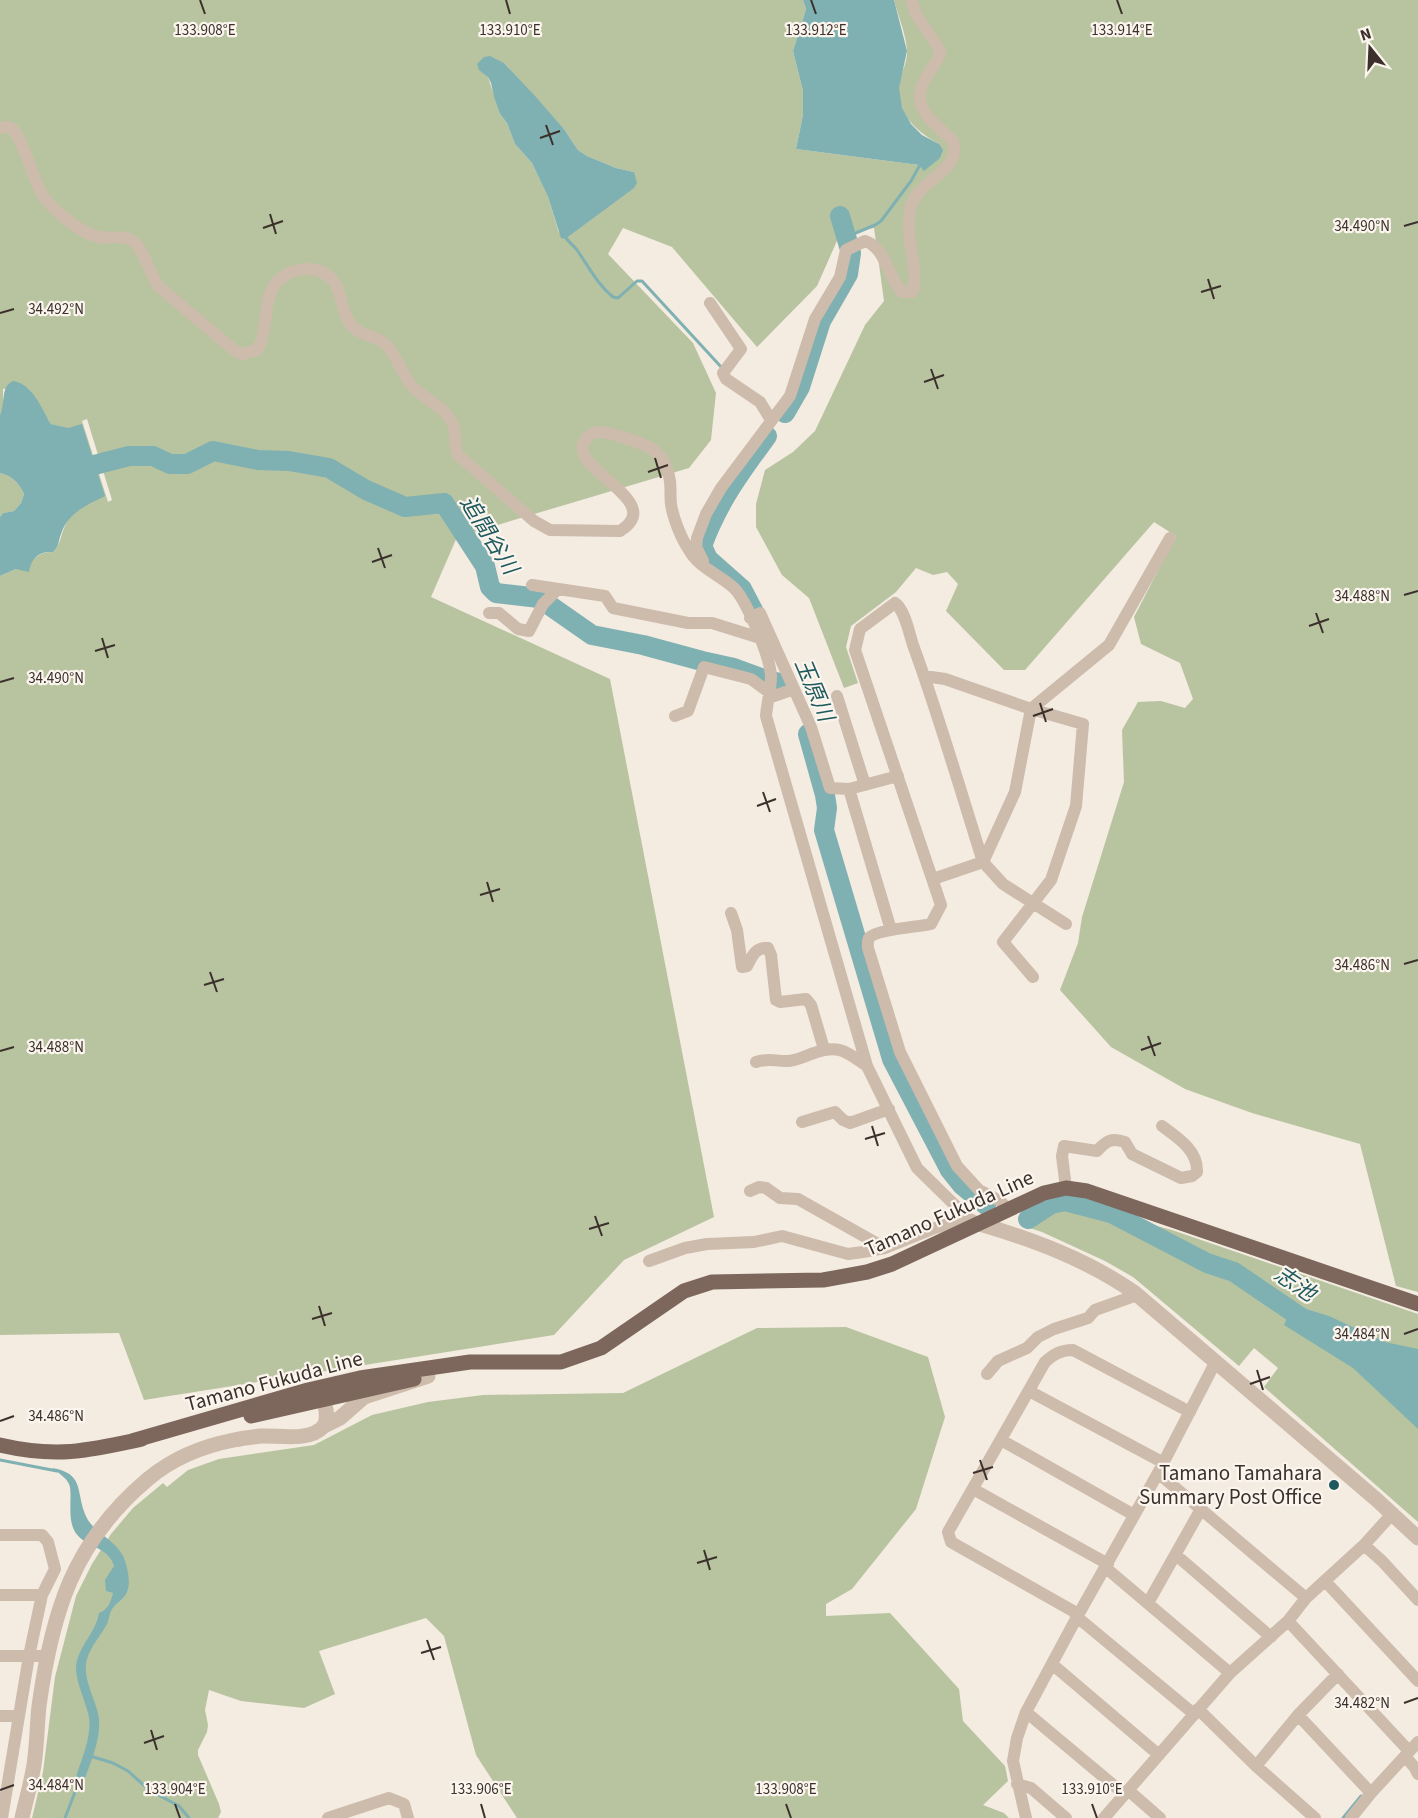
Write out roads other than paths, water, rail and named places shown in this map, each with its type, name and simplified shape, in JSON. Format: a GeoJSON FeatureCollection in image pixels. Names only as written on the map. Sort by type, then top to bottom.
{"type":"FeatureCollection","features":[{"type":"Feature","properties":{"kind":"main road","name":"Tamano Fukuda Line"},"geometry":{"type":"LineString","coordinates":[[322,1393],[360,1378],[471,1362],[561,1362],[591,1352],[622,1335],[684,1291],[696,1286],[712,1282],[823,1280],[857,1274],[892,1264],[944,1239],[974,1221],[1008,1209],[1044,1192],[1066,1188],[1087,1191],[1418,1304]]}},
{"type":"Feature","properties":{"kind":"main road","name":"Tamano Fukuda Line"},"geometry":{"type":"LineString","coordinates":[[0,1445],[36,1453],[85,1451],[322,1393],[499,1362]]}},
{"type":"Feature","properties":{"kind":"street"},"geometry":{"type":"LineString","coordinates":[[707,567],[696,547],[706,514],[721,488],[790,396],[815,319],[840,277],[850,248],[865,241],[877,248],[897,286],[902,291],[912,292],[915,280],[909,214],[913,202],[925,185],[950,165],[954,153],[953,141],[923,108],[921,90],[940,55],[940,50],[920,20],[911,0]]}},
{"type":"Feature","properties":{"kind":"street"},"geometry":{"type":"LineString","coordinates":[[0,128],[12,129],[37,186],[52,207],[82,230],[96,236],[124,237],[132,240],[139,246],[150,274],[158,286],[234,351],[242,354],[257,350],[265,335],[268,296],[281,277],[306,269],[318,270],[328,276],[336,284],[346,316],[352,326],[359,332],[380,340],[388,346],[413,387],[435,403],[451,420],[454,427],[456,454],[534,520],[550,530],[620,531],[632,518],[632,505],[626,496],[588,461],[583,453],[582,447],[590,434],[609,432],[651,447],[660,454],[666,464],[672,508],[688,550],[694,558],[739,593],[755,615],[790,691],[811,727],[830,788],[849,789],[898,776]]}},
{"type":"Feature","properties":{"kind":"street"},"geometry":{"type":"LineString","coordinates":[[710,303],[741,349],[724,371],[726,379],[760,402],[771,420]]}},
{"type":"Feature","properties":{"kind":"street"},"geometry":{"type":"LineString","coordinates":[[933,879],[983,862],[1015,792],[1031,709],[1109,645],[1170,538]]}},
{"type":"Feature","properties":{"kind":"street"},"geometry":{"type":"LineString","coordinates":[[532,585],[605,596],[613,608],[688,623],[712,623],[766,641]]}},
{"type":"Feature","properties":{"kind":"street"},"geometry":{"type":"LineString","coordinates":[[489,613],[499,613],[518,629],[529,631],[545,602],[558,589]]}},
{"type":"Feature","properties":{"kind":"street"},"geometry":{"type":"LineString","coordinates":[[1008,1209],[1000,1201],[979,1190],[957,1166],[900,1052],[868,948],[868,940],[872,936],[891,930],[931,924],[941,905],[855,650],[860,629],[889,605],[895,603],[899,605],[983,862],[1003,884],[1066,924]]}},
{"type":"Feature","properties":{"kind":"street"},"geometry":{"type":"LineString","coordinates":[[766,641],[770,685],[766,716],[867,1066],[917,1167],[974,1221],[1027,1238],[1090,1266],[1114,1278],[1137,1295],[1418,1538]]}},
{"type":"Feature","properties":{"kind":"street"},"geometry":{"type":"LineString","coordinates":[[675,716],[688,711],[704,667],[770,685]]}},
{"type":"Feature","properties":{"kind":"street"},"geometry":{"type":"LineString","coordinates":[[924,676],[945,679],[1031,709],[1083,724],[1076,806],[1052,880],[1003,942],[1033,977]]}},
{"type":"Feature","properties":{"kind":"street"},"geometry":{"type":"LineString","coordinates":[[770,685],[774,696],[790,691]]}},
{"type":"Feature","properties":{"kind":"street"},"geometry":{"type":"LineString","coordinates":[[837,696],[865,785]]}},
{"type":"Feature","properties":{"kind":"street"},"geometry":{"type":"LineString","coordinates":[[849,789],[891,930]]}},
{"type":"Feature","properties":{"kind":"street"},"geometry":{"type":"LineString","coordinates":[[731,913],[742,967],[747,966],[755,952],[761,948],[768,948],[771,955],[776,1000],[780,1002],[806,999],[811,1005],[824,1049]]}},
{"type":"Feature","properties":{"kind":"street"},"geometry":{"type":"LineString","coordinates":[[756,1062],[775,1058],[787,1061],[824,1049],[838,1049],[867,1066]]}},
{"type":"Feature","properties":{"kind":"street"},"geometry":{"type":"LineString","coordinates":[[802,1122],[835,1112],[850,1123],[889,1109]]}},
{"type":"Feature","properties":{"kind":"street"},"geometry":{"type":"LineString","coordinates":[[1066,1188],[1062,1156],[1064,1146],[1097,1151],[1107,1140],[1117,1139],[1125,1142],[1132,1154],[1181,1178],[1197,1172],[1195,1157],[1189,1147],[1162,1126]]}},
{"type":"Feature","properties":{"kind":"street"},"geometry":{"type":"LineString","coordinates":[[750,1191],[759,1187],[766,1188],[780,1198],[798,1199],[885,1248]]}},
{"type":"Feature","properties":{"kind":"street"},"geometry":{"type":"LineString","coordinates":[[649,1261],[685,1248],[707,1244],[754,1242],[782,1236],[848,1254],[885,1248],[934,1228],[974,1221]]}},
{"type":"Feature","properties":{"kind":"street"},"geometry":{"type":"LineString","coordinates":[[987,1374],[998,1361],[1027,1348],[1038,1337],[1088,1318],[1095,1310],[1137,1295]]}},
{"type":"Feature","properties":{"kind":"street"},"geometry":{"type":"LineString","coordinates":[[1190,1412],[1074,1350],[1063,1350],[1054,1354],[1045,1362],[948,1532],[951,1542],[1073,1611],[1077,1617],[1196,1712],[1315,1818]]}},
{"type":"Feature","properties":{"kind":"street"},"geometry":{"type":"LineString","coordinates":[[1026,1818],[1017,1784],[1014,1761],[1017,1738],[1026,1712],[1215,1363]]}},
{"type":"Feature","properties":{"kind":"street"},"geometry":{"type":"LineString","coordinates":[[22,1818],[34,1764],[39,1708],[47,1656],[57,1613],[70,1579],[95,1537],[132,1493],[162,1469],[188,1453],[234,1440],[261,1436],[303,1436],[315,1433],[340,1419],[364,1397],[428,1376]]}},
{"type":"Feature","properties":{"kind":"street"},"geometry":{"type":"LineString","coordinates":[[1029,1391],[1160,1468],[1201,1509],[1306,1598]]}},
{"type":"Feature","properties":{"kind":"street"},"geometry":{"type":"LineString","coordinates":[[322,1393],[326,1410],[324,1426]]}},
{"type":"Feature","properties":{"kind":"street"},"geometry":{"type":"LineString","coordinates":[[1001,1440],[1134,1515]]}},
{"type":"Feature","properties":{"kind":"street"},"geometry":{"type":"LineString","coordinates":[[973,1489],[1107,1566],[1230,1673]]}},
{"type":"Feature","properties":{"kind":"street"},"geometry":{"type":"LineString","coordinates":[[1148,1603],[1201,1509]]}},
{"type":"Feature","properties":{"kind":"street"},"geometry":{"type":"LineString","coordinates":[[1104,1818],[1230,1673],[1288,1622],[1306,1598],[1364,1545],[1392,1514]]}},
{"type":"Feature","properties":{"kind":"street"},"geometry":{"type":"LineString","coordinates":[[0,1535],[42,1535],[48,1542],[55,1569],[42,1595],[28,1656],[5,1777],[2,1818]]}},
{"type":"Feature","properties":{"kind":"street"},"geometry":{"type":"LineString","coordinates":[[1364,1545],[1418,1600]]}},
{"type":"Feature","properties":{"kind":"street"},"geometry":{"type":"LineString","coordinates":[[1176,1555],[1271,1637]]}},
{"type":"Feature","properties":{"kind":"street"},"geometry":{"type":"LineString","coordinates":[[55,1569],[70,1579]]}},
{"type":"Feature","properties":{"kind":"street"},"geometry":{"type":"LineString","coordinates":[[1325,1581],[1418,1681]]}},
{"type":"Feature","properties":{"kind":"street"},"geometry":{"type":"LineString","coordinates":[[0,1595],[42,1595]]}},
{"type":"Feature","properties":{"kind":"street"},"geometry":{"type":"LineString","coordinates":[[1288,1622],[1409,1749],[1418,1774]]}},
{"type":"Feature","properties":{"kind":"street"},"geometry":{"type":"LineString","coordinates":[[0,1656],[47,1656]]}},
{"type":"Feature","properties":{"kind":"street"},"geometry":{"type":"LineString","coordinates":[[1052,1664],[1158,1755]]}},
{"type":"Feature","properties":{"kind":"street"},"geometry":{"type":"LineString","coordinates":[[1256,1766],[1298,1715],[1338,1674]]}},
{"type":"Feature","properties":{"kind":"street"},"geometry":{"type":"LineString","coordinates":[[1026,1712],[1161,1818]]}},
{"type":"Feature","properties":{"kind":"street"},"geometry":{"type":"LineString","coordinates":[[1298,1715],[1368,1790]]}},
{"type":"Feature","properties":{"kind":"street"},"geometry":{"type":"LineString","coordinates":[[0,1716],[17,1716]]}},
{"type":"Feature","properties":{"kind":"street"},"geometry":{"type":"LineString","coordinates":[[1352,1818],[1368,1790],[1409,1749]]}},
{"type":"Feature","properties":{"kind":"street"},"geometry":{"type":"LineString","coordinates":[[1017,1784],[1031,1788],[1066,1818]]}},
{"type":"Feature","properties":{"kind":"street"},"geometry":{"type":"LineString","coordinates":[[328,1818],[389,1798],[404,1804],[408,1818]]}},
{"type":"Feature","properties":{"kind":"water"},"geometry":{"type":"Polygon","coordinates":[[[803,0],[894,0],[907,51],[899,88],[902,108],[911,124],[922,135],[939,144],[943,150],[940,158],[924,171],[919,165],[796,149],[803,115],[803,91],[793,51],[806,9],[803,0]]]}},
{"type":"Feature","properties":{"kind":"water"},"geometry":{"type":"Polygon","coordinates":[[[490,56],[504,63],[535,96],[564,129],[578,150],[616,168],[634,172],[637,183],[634,188],[565,239],[561,238],[548,197],[532,163],[515,144],[507,123],[500,114],[491,83],[488,77],[479,70],[477,64],[484,57],[490,56]]]}},
{"type":"Feature","properties":{"kind":"water"},"geometry":{"type":"Polygon","coordinates":[[[13,381],[20,383],[31,392],[51,424],[68,428],[82,424],[105,496],[73,515],[64,527],[55,550],[36,556],[29,572],[16,569],[0,576],[0,517],[3,513],[14,511],[21,503],[24,494],[15,480],[0,473],[0,415],[6,387],[13,381]]]}},
{"type":"Feature","properties":{"kind":"water"},"geometry":{"type":"Polygon","coordinates":[[[1293,1305],[1329,1316],[1385,1342],[1418,1349],[1418,1429],[1353,1368],[1284,1325],[1293,1305]]]}},
{"type":"Feature","properties":{"kind":"water"},"geometry":{"type":"Polygon","coordinates":[[[52,1468],[62,1470],[74,1479],[88,1521],[120,1551],[126,1563],[129,1579],[126,1594],[112,1609],[107,1624],[87,1659],[86,1676],[98,1713],[99,1731],[83,1783],[75,1780],[90,1725],[78,1680],[77,1660],[99,1613],[107,1607],[111,1599],[113,1593],[106,1591],[105,1580],[114,1566],[107,1554],[83,1540],[74,1530],[69,1484],[52,1468]]]}},
{"type":"Feature","properties":{"kind":"waterway"},"geometry":{"type":"LineString","coordinates":[[846,237],[881,221],[911,181],[921,163]]}},
{"type":"Feature","properties":{"kind":"waterway","name":"玉原川"},"geometry":{"type":"LineString","coordinates":[[785,413],[800,387],[821,321],[848,274],[851,253],[840,216]]}},
{"type":"Feature","properties":{"kind":"waterway"},"geometry":{"type":"LineString","coordinates":[[565,236],[607,292],[618,298],[637,281],[642,281],[723,369]]}},
{"type":"Feature","properties":{"kind":"waterway","name":"玉原川"},"geometry":{"type":"LineString","coordinates":[[755,614],[742,589],[708,559],[702,546],[722,502],[767,436]]}},
{"type":"Feature","properties":{"kind":"waterway","name":"追間谷川"},"geometry":{"type":"LineString","coordinates":[[79,469],[129,456],[153,456],[170,464],[187,464],[213,451],[258,460],[289,461],[329,468],[366,490],[405,507],[444,503],[485,566],[490,587],[496,593],[539,598],[592,635],[643,645],[734,668],[766,680],[785,684]]}},
{"type":"Feature","properties":{"kind":"waterway","name":"玉原川"},"geometry":{"type":"LineString","coordinates":[[808,734],[825,795],[827,808],[824,830],[892,1059],[950,1170],[962,1185],[986,1205]]}},
{"type":"Feature","properties":{"kind":"waterway","name":"志池"},"geometry":{"type":"LineString","coordinates":[[1028,1219],[1051,1204],[1065,1201],[1111,1213],[1207,1263],[1234,1272],[1312,1325]]}},
{"type":"Feature","properties":{"kind":"waterway"},"geometry":{"type":"LineString","coordinates":[[0,1460],[57,1471]]}},
{"type":"Feature","properties":{"kind":"waterway"},"geometry":{"type":"LineString","coordinates":[[90,1756],[113,1763],[128,1771],[149,1790],[179,1806],[189,1818]]}},
{"type":"Feature","properties":{"kind":"waterway"},"geometry":{"type":"LineString","coordinates":[[65,1818],[80,1779]]}},
{"type":"Feature","properties":{"kind":"waterway"},"geometry":{"type":"LineString","coordinates":[[1343,1818],[1361,1796]]}},
{"type":"Feature","properties":{"kind":"place","name":"Tamano Tamahara Summary Post Office"},"geometry":{"type":"Point","coordinates":[1334,1485]}}]}
